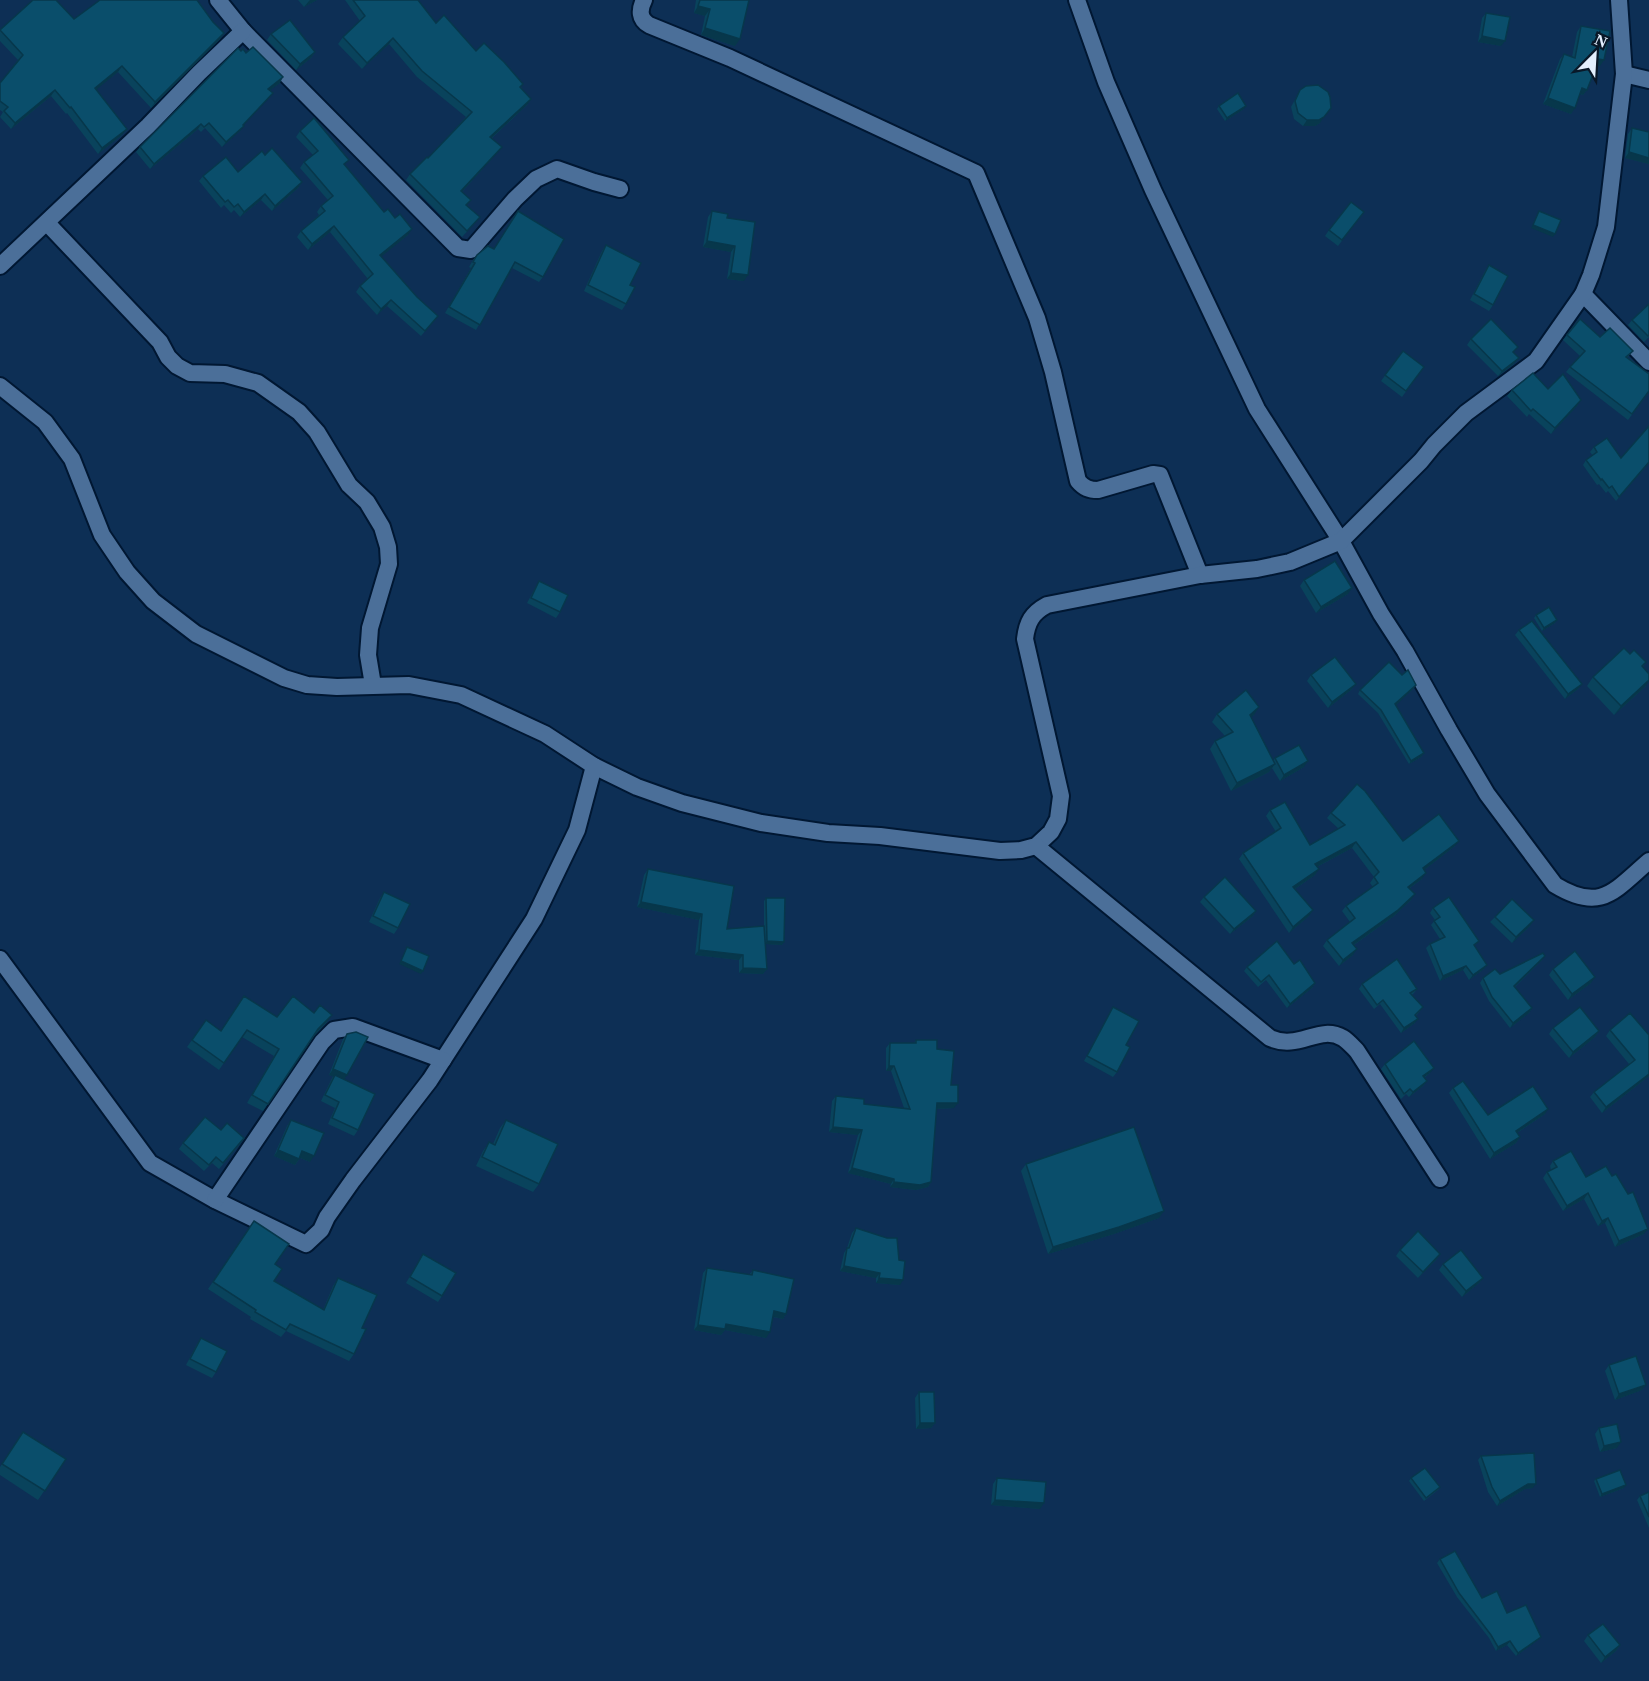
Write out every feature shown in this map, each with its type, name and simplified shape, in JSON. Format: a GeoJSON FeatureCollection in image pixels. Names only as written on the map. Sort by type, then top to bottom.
{"type":"FeatureCollection","features":[{"type":"Feature","properties":{"kind":"street"},"geometry":{"type":"LineString","coordinates":[[218,0],[243,32],[459,248],[471,250],[515,199],[536,179],[557,169],[620,189]]}},
{"type":"Feature","properties":{"kind":"street"},"geometry":{"type":"LineString","coordinates":[[644,0],[641,6],[641,16],[643,21],[649,25],[730,58],[976,173],[1037,318],[1053,372],[1078,481],[1090,490],[1098,490],[1153,474],[1160,475],[1200,575]]}},
{"type":"Feature","properties":{"kind":"street"},"geometry":{"type":"LineString","coordinates":[[1077,0],[1115,104],[1153,190],[1257,409],[1341,541],[1381,614],[1405,651],[1487,794],[1555,885],[1580,898],[1599,898],[1614,891],[1649,861]]}},
{"type":"Feature","properties":{"kind":"street"},"geometry":{"type":"LineString","coordinates":[[0,386],[45,422],[72,459],[102,535],[127,572],[153,601],[196,634],[284,678],[307,685],[337,687],[409,684],[461,695],[545,734],[594,766],[638,787],[682,803],[761,823],[828,833],[880,836],[1000,851],[1021,850],[1036,846],[1051,832],[1058,819],[1061,796],[1025,639],[1030,618],[1036,610],[1047,605],[1200,575],[1257,569],[1290,562],[1341,541],[1466,413],[1536,361],[1583,294],[1606,227],[1624,74],[1619,0]]}},
{"type":"Feature","properties":{"kind":"street"},"geometry":{"type":"LineString","coordinates":[[0,266],[243,32]]}},
{"type":"Feature","properties":{"kind":"street"},"geometry":{"type":"LineString","coordinates":[[1624,74],[1649,80]]}},
{"type":"Feature","properties":{"kind":"street"},"geometry":{"type":"LineString","coordinates":[[47,223],[160,342],[168,357],[177,366],[190,373],[225,374],[258,383],[299,412],[317,432],[350,485],[367,502],[382,528],[388,547],[389,564],[370,628],[369,655],[373,685]]}},
{"type":"Feature","properties":{"kind":"street"},"geometry":{"type":"LineString","coordinates":[[1583,294],[1649,362]]}},
{"type":"Feature","properties":{"kind":"street"},"geometry":{"type":"LineString","coordinates":[[0,959],[150,1163],[214,1200],[306,1244],[321,1230],[327,1217],[353,1180],[430,1080],[534,919],[577,830],[594,766]]}},
{"type":"Feature","properties":{"kind":"street"},"geometry":{"type":"LineString","coordinates":[[1036,846],[1270,1038],[1292,1043],[1313,1035],[1328,1034],[1343,1038],[1357,1051],[1440,1179]]}},
{"type":"Feature","properties":{"kind":"street"},"geometry":{"type":"LineString","coordinates":[[214,1200],[322,1042],[333,1030],[353,1027],[443,1060]]}},
{"type":"Feature","properties":{"kind":"building"},"geometry":{"type":"Polygon","coordinates":[[[33,0],[56,0],[74,19],[100,0],[197,0],[224,33],[155,102],[122,66],[95,88],[127,129],[102,148],[55,90],[15,123],[4,111],[8,107],[0,101],[0,83],[23,55],[0,30],[33,0]]]}},
{"type":"Feature","properties":{"kind":"building"},"geometry":{"type":"Polygon","coordinates":[[[353,0],[418,0],[436,23],[444,15],[476,51],[484,43],[523,84],[520,87],[531,99],[490,137],[502,147],[461,191],[471,200],[466,205],[480,217],[467,231],[410,174],[472,112],[422,71],[393,38],[367,63],[343,37],[365,16],[353,0]]]}},
{"type":"Feature","properties":{"kind":"building"},"geometry":{"type":"Polygon","coordinates":[[[700,0],[749,0],[740,39],[705,28],[710,9],[698,6],[700,0]]]}},
{"type":"Feature","properties":{"kind":"building"},"geometry":{"type":"Polygon","coordinates":[[[1486,13],[1510,17],[1505,41],[1482,36],[1486,13]]]}},
{"type":"Feature","properties":{"kind":"building"},"geometry":{"type":"Polygon","coordinates":[[[290,20],[315,52],[300,64],[271,34],[290,20]]]}},
{"type":"Feature","properties":{"kind":"building"},"geometry":{"type":"Polygon","coordinates":[[[1581,26],[1610,31],[1604,60],[1599,59],[1587,90],[1582,88],[1575,108],[1548,98],[1564,54],[1575,58],[1581,26]]]}},
{"type":"Feature","properties":{"kind":"building"},"geometry":{"type":"Polygon","coordinates":[[[253,47],[283,77],[268,89],[273,93],[244,126],[226,142],[209,123],[204,127],[201,124],[154,164],[140,147],[238,48],[241,51],[243,49],[246,53],[253,47]]]}},
{"type":"Feature","properties":{"kind":"building"},"geometry":{"type":"Polygon","coordinates":[[[1318,85],[1328,92],[1331,108],[1319,120],[1307,120],[1298,113],[1295,101],[1300,90],[1306,86],[1318,85]]]}},
{"type":"Feature","properties":{"kind":"building"},"geometry":{"type":"Polygon","coordinates":[[[1238,93],[1246,106],[1227,118],[1219,106],[1238,93]]]}},
{"type":"Feature","properties":{"kind":"building"},"geometry":{"type":"Polygon","coordinates":[[[314,118],[349,160],[344,164],[384,212],[388,209],[395,218],[400,214],[412,229],[380,255],[417,297],[438,316],[425,331],[391,300],[381,309],[360,286],[373,274],[334,226],[312,244],[301,231],[325,211],[321,206],[333,196],[304,162],[318,151],[300,131],[314,118]]]}},
{"type":"Feature","properties":{"kind":"building"},"geometry":{"type":"Polygon","coordinates":[[[1632,128],[1649,132],[1649,158],[1629,152],[1632,128]]]}},
{"type":"Feature","properties":{"kind":"building"},"geometry":{"type":"Polygon","coordinates":[[[272,148],[302,182],[275,206],[265,194],[244,212],[238,204],[234,207],[228,200],[225,202],[203,176],[226,157],[238,172],[262,151],[265,155],[272,148]]]}},
{"type":"Feature","properties":{"kind":"building"},"geometry":{"type":"Polygon","coordinates":[[[1351,202],[1364,212],[1342,240],[1329,230],[1351,202]]]}},
{"type":"Feature","properties":{"kind":"building"},"geometry":{"type":"Polygon","coordinates":[[[518,211],[564,239],[543,277],[515,262],[480,325],[449,307],[475,263],[473,262],[477,255],[488,246],[494,249],[518,211]]]}},
{"type":"Feature","properties":{"kind":"building"},"geometry":{"type":"Polygon","coordinates":[[[712,211],[728,214],[727,218],[755,222],[748,275],[731,273],[735,246],[707,241],[712,211]]]}},
{"type":"Feature","properties":{"kind":"building"},"geometry":{"type":"Polygon","coordinates":[[[1539,211],[1561,220],[1555,234],[1533,225],[1539,211]]]}},
{"type":"Feature","properties":{"kind":"building"},"geometry":{"type":"Polygon","coordinates":[[[606,245],[641,263],[630,285],[635,287],[626,304],[588,285],[606,245]]]}},
{"type":"Feature","properties":{"kind":"building"},"geometry":{"type":"Polygon","coordinates":[[[1489,265],[1508,276],[1493,305],[1474,294],[1489,265]]]}},
{"type":"Feature","properties":{"kind":"building"},"geometry":{"type":"Polygon","coordinates":[[[1649,304],[1649,335],[1648,336],[1632,320],[1649,304]]]}},
{"type":"Feature","properties":{"kind":"building"},"geometry":{"type":"Polygon","coordinates":[[[1491,319],[1518,347],[1513,352],[1519,358],[1502,371],[1471,339],[1491,319]]]}},
{"type":"Feature","properties":{"kind":"building"},"geometry":{"type":"Polygon","coordinates":[[[1580,319],[1600,337],[1610,328],[1633,351],[1626,357],[1649,374],[1649,391],[1632,414],[1570,367],[1585,351],[1567,335],[1580,319]]]}},
{"type":"Feature","properties":{"kind":"building"},"geometry":{"type":"Polygon","coordinates":[[[1403,351],[1424,367],[1406,391],[1385,375],[1403,351]]]}},
{"type":"Feature","properties":{"kind":"building"},"geometry":{"type":"Polygon","coordinates":[[[1533,373],[1548,389],[1563,374],[1581,400],[1555,428],[1533,409],[1531,411],[1512,390],[1533,373]]]}},
{"type":"Feature","properties":{"kind":"building"},"geometry":{"type":"Polygon","coordinates":[[[1649,426],[1649,462],[1619,497],[1612,486],[1609,488],[1601,480],[1586,460],[1597,452],[1594,447],[1607,438],[1621,458],[1649,426]]]}},
{"type":"Feature","properties":{"kind":"building"},"geometry":{"type":"Polygon","coordinates":[[[1335,561],[1352,588],[1321,607],[1304,580],[1335,561]]]}},
{"type":"Feature","properties":{"kind":"building"},"geometry":{"type":"Polygon","coordinates":[[[539,581],[568,595],[560,612],[531,598],[539,581]]]}},
{"type":"Feature","properties":{"kind":"building"},"geometry":{"type":"Polygon","coordinates":[[[1549,607],[1557,620],[1544,628],[1536,615],[1549,607]]]}},
{"type":"Feature","properties":{"kind":"building"},"geometry":{"type":"Polygon","coordinates":[[[1532,621],[1582,684],[1568,694],[1519,630],[1532,621]]]}},
{"type":"Feature","properties":{"kind":"building"},"geometry":{"type":"Polygon","coordinates":[[[1624,648],[1630,654],[1634,650],[1646,662],[1642,666],[1649,674],[1649,680],[1621,706],[1593,677],[1624,648]]]}},
{"type":"Feature","properties":{"kind":"building"},"geometry":{"type":"Polygon","coordinates":[[[1335,657],[1356,684],[1332,702],[1311,675],[1335,657]]]}},
{"type":"Feature","properties":{"kind":"building"},"geometry":{"type":"Polygon","coordinates":[[[1389,662],[1402,675],[1408,670],[1416,685],[1395,704],[1424,753],[1411,761],[1381,710],[1360,690],[1389,662]]]}},
{"type":"Feature","properties":{"kind":"building"},"geometry":{"type":"Polygon","coordinates":[[[1246,690],[1259,707],[1250,715],[1275,764],[1237,783],[1215,741],[1233,732],[1217,714],[1246,690]]]}},
{"type":"Feature","properties":{"kind":"building"},"geometry":{"type":"Polygon","coordinates":[[[1299,745],[1308,761],[1284,775],[1275,758],[1299,745]]]}},
{"type":"Feature","properties":{"kind":"building"},"geometry":{"type":"Polygon","coordinates":[[[1357,784],[1365,791],[1403,841],[1439,814],[1459,841],[1423,868],[1426,873],[1408,887],[1415,894],[1398,910],[1352,943],[1357,949],[1343,960],[1327,940],[1355,918],[1346,906],[1378,883],[1374,877],[1379,872],[1356,842],[1315,864],[1319,869],[1293,887],[1313,910],[1293,927],[1243,853],[1281,828],[1270,810],[1285,802],[1310,845],[1345,825],[1331,813],[1357,784]]]}},
{"type":"Feature","properties":{"kind":"building"},"geometry":{"type":"Polygon","coordinates":[[[648,869],[734,886],[727,929],[764,926],[767,969],[743,968],[743,955],[699,950],[702,914],[641,902],[648,869]]]}},
{"type":"Feature","properties":{"kind":"building"},"geometry":{"type":"Polygon","coordinates":[[[1225,877],[1256,911],[1234,929],[1204,897],[1225,877]]]}},
{"type":"Feature","properties":{"kind":"building"},"geometry":{"type":"Polygon","coordinates":[[[384,892],[410,904],[398,928],[373,916],[384,892]]]}},
{"type":"Feature","properties":{"kind":"building"},"geometry":{"type":"Polygon","coordinates":[[[1449,897],[1479,941],[1474,945],[1487,965],[1473,975],[1466,966],[1443,976],[1430,944],[1445,937],[1434,921],[1440,917],[1433,908],[1449,897]]]}},
{"type":"Feature","properties":{"kind":"building"},"geometry":{"type":"Polygon","coordinates":[[[766,898],[785,898],[784,942],[767,941],[766,898]]]}},
{"type":"Feature","properties":{"kind":"building"},"geometry":{"type":"Polygon","coordinates":[[[1512,899],[1534,920],[1516,937],[1495,917],[1512,899]]]}},
{"type":"Feature","properties":{"kind":"building"},"geometry":{"type":"Polygon","coordinates":[[[1277,941],[1294,964],[1300,960],[1315,983],[1290,1004],[1269,975],[1261,982],[1247,967],[1277,941]]]}},
{"type":"Feature","properties":{"kind":"building"},"geometry":{"type":"Polygon","coordinates":[[[407,947],[429,956],[423,971],[401,961],[407,947]]]}},
{"type":"Feature","properties":{"kind":"building"},"geometry":{"type":"Polygon","coordinates":[[[1575,951],[1595,977],[1572,994],[1553,969],[1575,951]]]}},
{"type":"Feature","properties":{"kind":"building"},"geometry":{"type":"Polygon","coordinates":[[[1543,953],[1545,956],[1514,986],[1532,1008],[1513,1023],[1492,997],[1483,978],[1495,969],[1500,974],[1543,953]]]}},
{"type":"Feature","properties":{"kind":"building"},"geometry":{"type":"Polygon","coordinates":[[[1397,959],[1417,989],[1410,993],[1423,1007],[1415,1015],[1418,1019],[1404,1028],[1383,1000],[1377,1005],[1362,984],[1397,959]]]}},
{"type":"Feature","properties":{"kind":"building"},"geometry":{"type":"Polygon","coordinates":[[[244,996],[277,1017],[293,996],[314,1013],[320,1005],[332,1015],[318,1029],[268,1104],[252,1095],[279,1049],[247,1030],[224,1063],[192,1040],[206,1020],[221,1031],[244,996]]]}},
{"type":"Feature","properties":{"kind":"building"},"geometry":{"type":"Polygon","coordinates":[[[1113,1007],[1139,1021],[1126,1045],[1130,1047],[1117,1072],[1087,1056],[1113,1007]]]}},
{"type":"Feature","properties":{"kind":"building"},"geometry":{"type":"Polygon","coordinates":[[[1580,1007],[1599,1031],[1573,1052],[1553,1028],[1580,1007]]]}},
{"type":"Feature","properties":{"kind":"building"},"geometry":{"type":"Polygon","coordinates":[[[1630,1013],[1649,1035],[1649,1074],[1606,1107],[1594,1092],[1635,1060],[1610,1030],[1630,1013]]]}},
{"type":"Feature","properties":{"kind":"building"},"geometry":{"type":"Polygon","coordinates":[[[356,1032],[368,1037],[347,1075],[333,1069],[347,1034],[356,1032]]]}},
{"type":"Feature","properties":{"kind":"building"},"geometry":{"type":"Polygon","coordinates":[[[916,1040],[937,1040],[937,1049],[954,1051],[951,1085],[958,1085],[958,1103],[937,1103],[931,1182],[920,1185],[894,1182],[894,1179],[852,1168],[862,1130],[833,1127],[836,1096],[864,1099],[864,1104],[910,1109],[894,1066],[889,1066],[890,1043],[916,1043],[916,1040]]]}},
{"type":"Feature","properties":{"kind":"building"},"geometry":{"type":"Polygon","coordinates":[[[1414,1041],[1434,1068],[1423,1076],[1427,1081],[1413,1092],[1410,1089],[1404,1094],[1385,1064],[1414,1041]]]}},
{"type":"Feature","properties":{"kind":"building"},"geometry":{"type":"Polygon","coordinates":[[[335,1075],[375,1094],[358,1130],[332,1118],[339,1102],[325,1095],[335,1075]]]}},
{"type":"Feature","properties":{"kind":"building"},"geometry":{"type":"Polygon","coordinates":[[[1463,1081],[1488,1115],[1533,1086],[1548,1109],[1516,1131],[1520,1137],[1494,1153],[1453,1088],[1463,1081]]]}},
{"type":"Feature","properties":{"kind":"building"},"geometry":{"type":"Polygon","coordinates":[[[205,1117],[221,1130],[227,1123],[244,1138],[223,1163],[216,1157],[209,1165],[183,1143],[205,1117]]]}},
{"type":"Feature","properties":{"kind":"building"},"geometry":{"type":"Polygon","coordinates":[[[291,1120],[324,1133],[314,1156],[302,1151],[299,1159],[278,1150],[291,1120]]]}},
{"type":"Feature","properties":{"kind":"building"},"geometry":{"type":"Polygon","coordinates":[[[506,1120],[558,1144],[539,1184],[482,1157],[489,1142],[495,1145],[506,1120]]]}},
{"type":"Feature","properties":{"kind":"building"},"geometry":{"type":"Polygon","coordinates":[[[1134,1127],[1164,1211],[1053,1247],[1026,1164],[1134,1127]]]}},
{"type":"Feature","properties":{"kind":"building"},"geometry":{"type":"Polygon","coordinates":[[[1571,1151],[1586,1177],[1606,1166],[1612,1176],[1616,1174],[1628,1194],[1633,1192],[1648,1229],[1619,1241],[1608,1218],[1602,1221],[1588,1193],[1567,1206],[1547,1172],[1557,1167],[1553,1161],[1571,1151]]]}},
{"type":"Feature","properties":{"kind":"building"},"geometry":{"type":"Polygon","coordinates":[[[254,1221],[289,1244],[275,1264],[282,1269],[274,1281],[324,1310],[338,1278],[377,1295],[362,1328],[366,1329],[354,1354],[290,1324],[286,1330],[255,1312],[256,1310],[213,1282],[254,1221]]]}},
{"type":"Feature","properties":{"kind":"building"},"geometry":{"type":"Polygon","coordinates":[[[856,1228],[887,1238],[897,1238],[899,1260],[905,1261],[903,1280],[879,1278],[880,1273],[844,1266],[847,1248],[849,1248],[856,1228]]]}},
{"type":"Feature","properties":{"kind":"building"},"geometry":{"type":"Polygon","coordinates":[[[1418,1231],[1440,1254],[1423,1272],[1400,1250],[1418,1231]]]}},
{"type":"Feature","properties":{"kind":"building"},"geometry":{"type":"Polygon","coordinates":[[[1461,1250],[1483,1278],[1466,1291],[1443,1264],[1461,1250]]]}},
{"type":"Feature","properties":{"kind":"building"},"geometry":{"type":"Polygon","coordinates":[[[423,1254],[456,1273],[442,1296],[410,1277],[423,1254]]]}},
{"type":"Feature","properties":{"kind":"building"},"geometry":{"type":"Polygon","coordinates":[[[707,1268],[752,1275],[753,1270],[794,1279],[786,1314],[774,1311],[770,1332],[726,1324],[725,1329],[698,1325],[707,1268]]]}},
{"type":"Feature","properties":{"kind":"building"},"geometry":{"type":"Polygon","coordinates":[[[201,1338],[227,1351],[216,1372],[190,1359],[201,1338]]]}},
{"type":"Feature","properties":{"kind":"building"},"geometry":{"type":"Polygon","coordinates":[[[1636,1356],[1646,1385],[1619,1394],[1609,1365],[1636,1356]]]}},
{"type":"Feature","properties":{"kind":"building"},"geometry":{"type":"Polygon","coordinates":[[[919,1392],[934,1392],[935,1423],[920,1423],[919,1392]]]}},
{"type":"Feature","properties":{"kind":"building"},"geometry":{"type":"Polygon","coordinates":[[[1617,1424],[1621,1442],[1604,1446],[1599,1428],[1617,1424]]]}},
{"type":"Feature","properties":{"kind":"building"},"geometry":{"type":"Polygon","coordinates":[[[23,1432],[66,1459],[45,1491],[2,1464],[23,1432]]]}},
{"type":"Feature","properties":{"kind":"building"},"geometry":{"type":"Polygon","coordinates":[[[1534,1453],[1536,1484],[1528,1484],[1500,1501],[1492,1487],[1481,1456],[1534,1453]]]}},
{"type":"Feature","properties":{"kind":"building"},"geometry":{"type":"Polygon","coordinates":[[[1425,1468],[1440,1487],[1426,1498],[1411,1478],[1425,1468]]]}},
{"type":"Feature","properties":{"kind":"building"},"geometry":{"type":"Polygon","coordinates":[[[1620,1470],[1626,1485],[1602,1494],[1596,1479],[1620,1470]]]}},
{"type":"Feature","properties":{"kind":"building"},"geometry":{"type":"Polygon","coordinates":[[[997,1478],[1046,1482],[1044,1503],[995,1500],[997,1478]]]}},
{"type":"Feature","properties":{"kind":"building"},"geometry":{"type":"Polygon","coordinates":[[[1649,1492],[1649,1517],[1640,1496],[1649,1492]]]}},
{"type":"Feature","properties":{"kind":"building"},"geometry":{"type":"Polygon","coordinates":[[[1455,1551],[1482,1598],[1497,1591],[1507,1613],[1526,1605],[1541,1637],[1518,1653],[1510,1641],[1498,1647],[1459,1593],[1440,1559],[1455,1551]]]}},
{"type":"Feature","properties":{"kind":"building"},"geometry":{"type":"Polygon","coordinates":[[[1603,1624],[1620,1645],[1605,1657],[1588,1635],[1603,1624]]]}}]}
